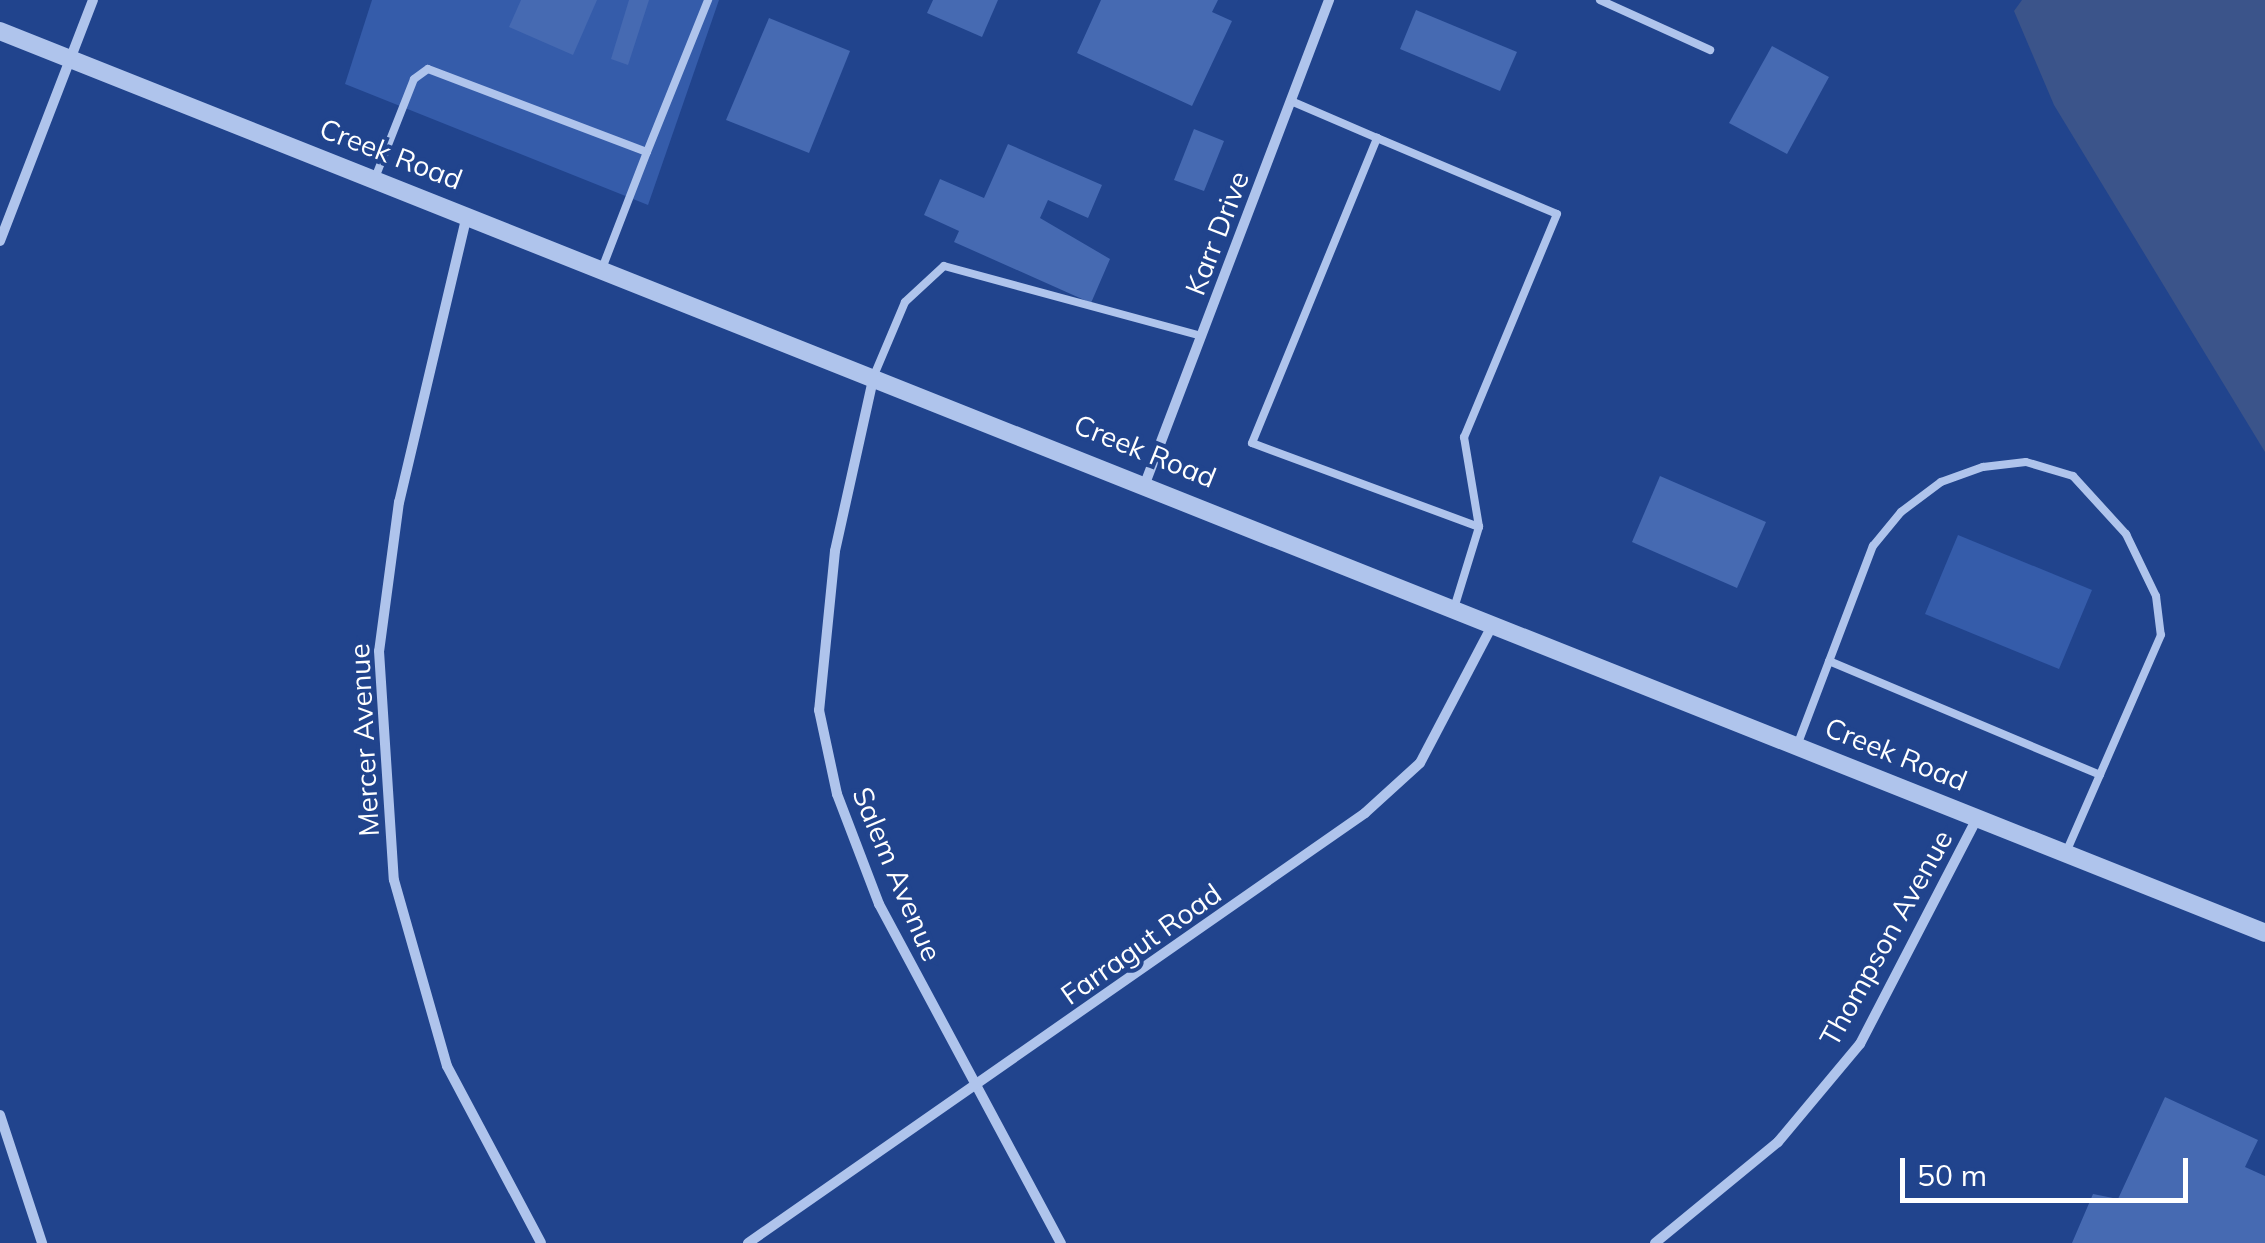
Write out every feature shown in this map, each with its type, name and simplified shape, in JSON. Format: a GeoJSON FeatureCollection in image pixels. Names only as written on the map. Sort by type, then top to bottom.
{"type":"FeatureCollection","features":[{"type":"Feature","properties":{"kind":"street"},"geometry":{"type":"LineString","coordinates":[[0,241],[93,0]]}},
{"type":"Feature","properties":{"kind":"street","name":"Karr Drive"},"geometry":{"type":"LineString","coordinates":[[1146,481],[1330,0]]}},
{"type":"Feature","properties":{"kind":"street","name":"Creek Road"},"geometry":{"type":"LineString","coordinates":[[0,31],[874,372],[2265,933]]}},
{"type":"Feature","properties":{"kind":"street","name":"Mercer Avenue"},"geometry":{"type":"LineString","coordinates":[[467,213],[399,502],[379,651],[394,880],[447,1066],[540,1243]]}},
{"type":"Feature","properties":{"kind":"street","name":"Salem Avenue"},"geometry":{"type":"LineString","coordinates":[[874,372],[835,551],[819,710],[837,794],[879,904],[973,1090],[1061,1243]]}},
{"type":"Feature","properties":{"kind":"street","name":"Farragut Road"},"geometry":{"type":"LineString","coordinates":[[748,1243],[973,1090],[1365,813],[1430,749],[1495,621]]}},
{"type":"Feature","properties":{"kind":"street","name":"Thompson Avenue"},"geometry":{"type":"LineString","coordinates":[[1655,1243],[1778,1142],[1860,1044],[1978,816]]}},
{"type":"Feature","properties":{"kind":"street"},"geometry":{"type":"LineString","coordinates":[[0,1115],[42,1243]]}},
{"type":"Feature","properties":{"kind":"lane"},"geometry":{"type":"LineString","coordinates":[[603,266],[708,0]]}},
{"type":"Feature","properties":{"kind":"lane"},"geometry":{"type":"LineString","coordinates":[[1600,0],[1710,50]]}},
{"type":"Feature","properties":{"kind":"lane"},"geometry":{"type":"LineString","coordinates":[[1626,12],[1632,0]]}},
{"type":"Feature","properties":{"kind":"lane"},"geometry":{"type":"LineString","coordinates":[[376,178],[414,80],[428,69],[647,152]]}},
{"type":"Feature","properties":{"kind":"lane"},"geometry":{"type":"LineString","coordinates":[[1291,101],[1557,214],[1464,437],[1479,527],[1455,605]]}},
{"type":"Feature","properties":{"kind":"lane"},"geometry":{"type":"LineString","coordinates":[[1377,138],[1252,443],[1479,527]]}},
{"type":"Feature","properties":{"kind":"lane"},"geometry":{"type":"LineString","coordinates":[[874,372],[905,302],[944,266],[1201,336]]}},
{"type":"Feature","properties":{"kind":"lane"},"geometry":{"type":"LineString","coordinates":[[1798,744],[1873,546],[1901,512],[1941,482],[1983,468],[2026,462],[2073,476],[2126,534],[2156,596],[2161,634],[2066,852]]}},
{"type":"Feature","properties":{"kind":"lane"},"geometry":{"type":"LineString","coordinates":[[1829,660],[2100,775]]}},
{"type":"Feature","properties":{"kind":"shaded area"},"geometry":{"type":"Polygon","coordinates":[[[372,0],[719,0],[648,205],[345,84],[372,0]]]}},
{"type":"Feature","properties":{"kind":"shaded area"},"geometry":{"type":"Polygon","coordinates":[[[2022,0],[2265,0],[2265,452],[2054,105],[2014,11],[2022,0]]]}},
{"type":"Feature","properties":{"kind":"shaded area"},"geometry":{"type":"Polygon","coordinates":[[[1958,535],[2092,590],[2059,669],[1925,614],[1958,535]]]}},
{"type":"Feature","properties":{"kind":"building"},"geometry":{"type":"Polygon","coordinates":[[[521,0],[597,0],[573,55],[509,27],[521,0]]]}},
{"type":"Feature","properties":{"kind":"building"},"geometry":{"type":"Polygon","coordinates":[[[629,0],[649,0],[628,65],[611,59],[629,0]]]}},
{"type":"Feature","properties":{"kind":"building"},"geometry":{"type":"Polygon","coordinates":[[[933,0],[998,0],[982,37],[927,13],[933,0]]]}},
{"type":"Feature","properties":{"kind":"building"},"geometry":{"type":"Polygon","coordinates":[[[1101,0],[1218,0],[1212,12],[1232,21],[1192,106],[1077,53],[1101,0]]]}},
{"type":"Feature","properties":{"kind":"building"},"geometry":{"type":"Polygon","coordinates":[[[1416,10],[1517,52],[1500,91],[1400,49],[1416,10]]]}},
{"type":"Feature","properties":{"kind":"building"},"geometry":{"type":"Polygon","coordinates":[[[769,18],[850,51],[809,153],[726,120],[769,18]]]}},
{"type":"Feature","properties":{"kind":"building"},"geometry":{"type":"Polygon","coordinates":[[[1772,46],[1829,77],[1787,154],[1729,123],[1772,46]]]}},
{"type":"Feature","properties":{"kind":"building"},"geometry":{"type":"Polygon","coordinates":[[[1194,129],[1224,141],[1204,191],[1174,180],[1194,129]]]}},
{"type":"Feature","properties":{"kind":"building"},"geometry":{"type":"Polygon","coordinates":[[[1008,144],[1102,185],[1088,218],[1048,200],[1040,218],[1110,259],[1091,303],[954,242],[959,231],[924,215],[940,179],[984,198],[1008,144]]]}},
{"type":"Feature","properties":{"kind":"building"},"geometry":{"type":"Polygon","coordinates":[[[1660,476],[1766,522],[1737,588],[1632,542],[1660,476]]]}},
{"type":"Feature","properties":{"kind":"building"},"geometry":{"type":"Polygon","coordinates":[[[2165,1097],[2258,1140],[2245,1167],[2265,1176],[2265,1243],[2072,1243],[2093,1194],[2118,1199],[2165,1097]]]}}]}
